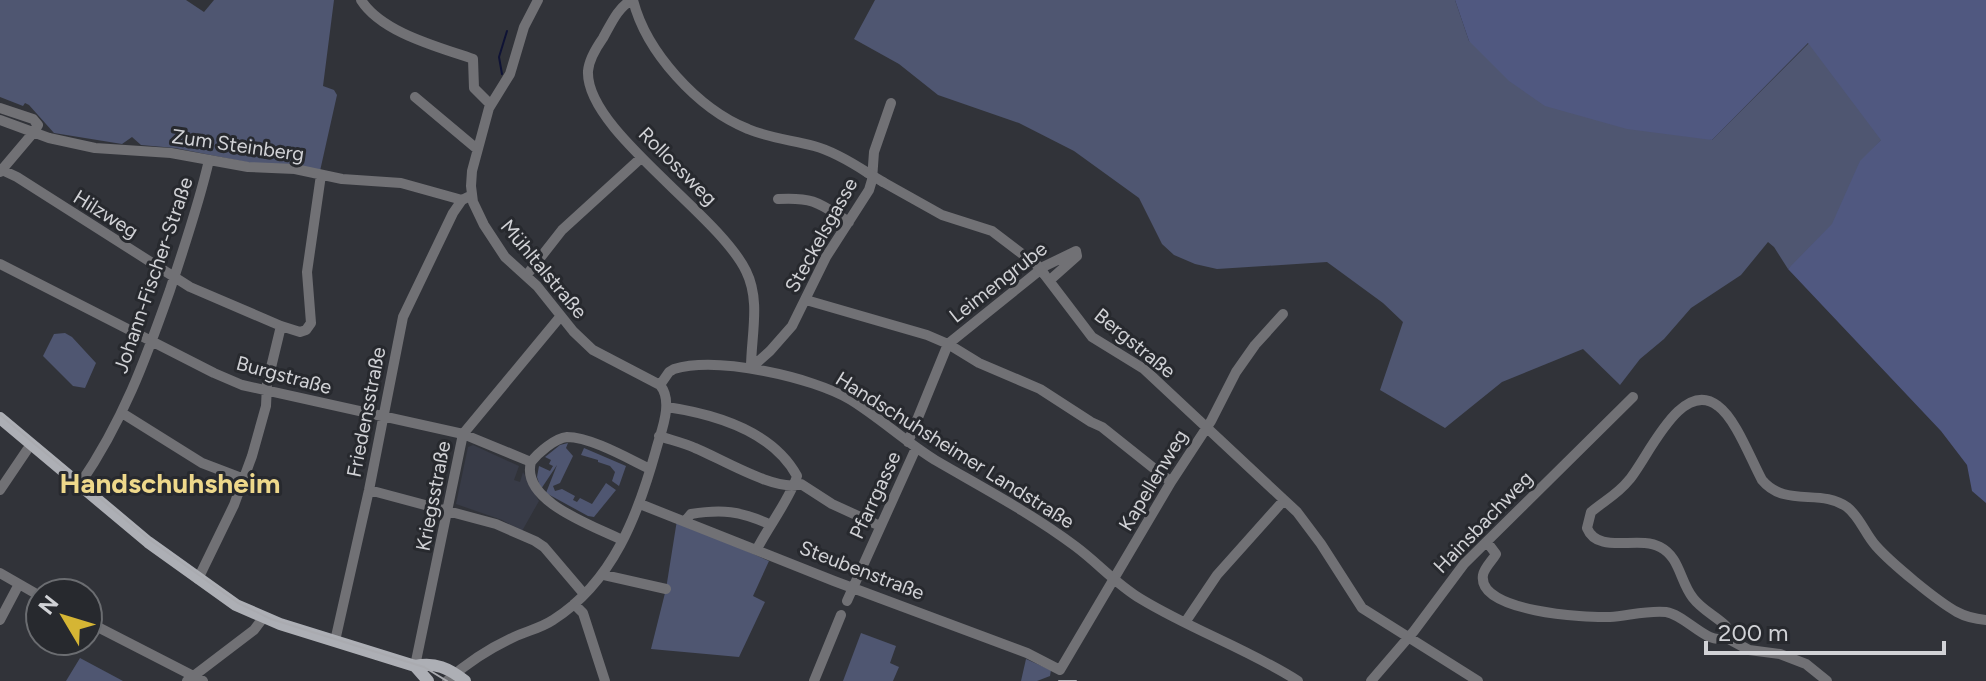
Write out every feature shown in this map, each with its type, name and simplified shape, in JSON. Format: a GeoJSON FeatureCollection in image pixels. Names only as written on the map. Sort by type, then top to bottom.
{"type":"FeatureCollection","features":[{"type":"Feature","properties":{"kind":"main road"},"geometry":{"type":"LineString","coordinates":[[0,418],[148,542],[236,605],[263,618],[415,666],[431,664],[456,678]]}},
{"type":"Feature","properties":{"kind":"main road"},"geometry":{"type":"LineString","coordinates":[[415,666],[428,681]]}},
{"type":"Feature","properties":{"kind":"street"},"geometry":{"type":"LineString","coordinates":[[361,0],[376,17],[420,41],[473,59],[474,88],[491,105]]}},
{"type":"Feature","properties":{"kind":"street","name":"Mühltalstraße"},"geometry":{"type":"LineString","coordinates":[[538,0],[524,27],[510,74],[491,105],[477,149],[467,198],[505,257],[542,292],[560,317],[593,350],[660,385]]}},
{"type":"Feature","properties":{"kind":"street","name":"Rollossweg"},"geometry":{"type":"LineString","coordinates":[[633,0],[623,6],[595,51],[588,68],[592,93],[641,158],[699,211],[735,253],[747,273],[753,305],[751,368]]}},
{"type":"Feature","properties":{"kind":"street","name":"Bergstraße"},"geometry":{"type":"LineString","coordinates":[[633,0],[641,27],[657,52],[707,104],[749,130],[815,146],[840,156],[942,215],[992,231],[1044,273],[1092,337],[1144,369],[1284,500],[1321,544],[1356,601],[1478,681]]}},
{"type":"Feature","properties":{"kind":"street"},"geometry":{"type":"LineString","coordinates":[[415,97],[477,149]]}},
{"type":"Feature","properties":{"kind":"street","name":"Steckelsgasse"},"geometry":{"type":"LineString","coordinates":[[751,368],[790,330],[826,257],[871,184],[874,152],[891,103]]}},
{"type":"Feature","properties":{"kind":"street"},"geometry":{"type":"LineString","coordinates":[[0,108],[33,119],[38,125],[1,170]]}},
{"type":"Feature","properties":{"kind":"street","name":"Zum Steinberg"},"geometry":{"type":"LineString","coordinates":[[0,120],[33,133],[95,148],[171,153],[248,167],[295,169],[321,175],[401,183],[467,198]]}},
{"type":"Feature","properties":{"kind":"street"},"geometry":{"type":"LineString","coordinates":[[526,276],[562,230],[641,158]]}},
{"type":"Feature","properties":{"kind":"street","name":"Johann-Fischer-Straße"},"geometry":{"type":"LineString","coordinates":[[80,484],[122,413],[153,343],[209,160]]}},
{"type":"Feature","properties":{"kind":"street","name":"Hilzweg"},"geometry":{"type":"LineString","coordinates":[[1,170],[17,177],[174,277],[205,294],[281,326]]}},
{"type":"Feature","properties":{"kind":"street"},"geometry":{"type":"LineString","coordinates":[[198,579],[244,479],[262,419],[281,326],[300,332],[311,323],[307,272],[321,175]]}},
{"type":"Feature","properties":{"kind":"street"},"geometry":{"type":"LineString","coordinates":[[778,199],[805,197],[849,222]]}},
{"type":"Feature","properties":{"kind":"street","name":"Friedensstraße"},"geometry":{"type":"LineString","coordinates":[[335,641],[403,317],[435,247],[467,198]]}},
{"type":"Feature","properties":{"kind":"street","name":"Leimengrube"},"geometry":{"type":"LineString","coordinates":[[948,344],[1045,266],[1077,251],[1074,260],[1044,273]]}},
{"type":"Feature","properties":{"kind":"street","name":"Burgstraße"},"geometry":{"type":"LineString","coordinates":[[0,264],[214,373],[266,392],[463,434],[531,462]]}},
{"type":"Feature","properties":{"kind":"street"},"geometry":{"type":"LineString","coordinates":[[806,300],[927,335],[948,344],[960,354],[1040,389],[1102,427],[1171,482]]}},
{"type":"Feature","properties":{"kind":"street","name":"Kapellenweg"},"geometry":{"type":"LineString","coordinates":[[1061,676],[1171,482],[1207,428],[1241,364],[1283,314]]}},
{"type":"Feature","properties":{"kind":"street","name":"Kriegsstraße"},"geometry":{"type":"LineString","coordinates":[[415,666],[463,434],[560,317]]}},
{"type":"Feature","properties":{"kind":"street","name":"Pfarrgasse"},"geometry":{"type":"LineString","coordinates":[[847,601],[912,445],[948,344]]}},
{"type":"Feature","properties":{"kind":"street","name":"Handschuhsheimer Landstraße"},"geometry":{"type":"LineString","coordinates":[[660,385],[669,372],[681,367],[713,365],[751,368],[829,388],[912,445],[1035,517],[1079,549],[1113,581],[1144,601],[1269,662],[1298,681]]}},
{"type":"Feature","properties":{"kind":"street"},"geometry":{"type":"LineString","coordinates":[[456,678],[477,656],[553,620],[604,575],[640,504],[667,407],[666,395],[660,385]]}},
{"type":"Feature","properties":{"kind":"street","name":"Hainsbachweg"},"geometry":{"type":"LineString","coordinates":[[1371,681],[1458,571],[1633,397]]}},
{"type":"Feature","properties":{"kind":"street"},"geometry":{"type":"LineString","coordinates":[[1487,542],[1496,554],[1484,572],[1485,585],[1493,595],[1508,603],[1570,616],[1607,617],[1666,612],[1690,621],[1712,639],[1725,637],[1727,631],[1724,624],[1692,597],[1674,560],[1665,550],[1650,543],[1603,542],[1592,537],[1587,528],[1590,514],[1628,482],[1676,411],[1689,402],[1700,400],[1712,402],[1725,412],[1769,488],[1786,496],[1825,499],[1842,504],[1856,516],[1879,549],[1944,604],[1963,615],[1986,620]]}},
{"type":"Feature","properties":{"kind":"street"},"geometry":{"type":"LineString","coordinates":[[667,407],[703,412],[751,432],[771,447],[797,476],[757,549]]}},
{"type":"Feature","properties":{"kind":"street"},"geometry":{"type":"LineString","coordinates":[[122,413],[202,463],[244,479]]}},
{"type":"Feature","properties":{"kind":"street"},"geometry":{"type":"LineString","coordinates":[[659,436],[779,484],[801,484],[832,504],[880,526]]}},
{"type":"Feature","properties":{"kind":"street"},"geometry":{"type":"LineString","coordinates":[[622,540],[541,497],[531,481],[531,462],[558,440],[570,437],[650,469]]}},
{"type":"Feature","properties":{"kind":"street"},"geometry":{"type":"LineString","coordinates":[[0,490],[27,450]]}},
{"type":"Feature","properties":{"kind":"street"},"geometry":{"type":"LineString","coordinates":[[369,490],[496,524],[540,544],[584,594]]}},
{"type":"Feature","properties":{"kind":"street"},"geometry":{"type":"LineString","coordinates":[[1186,621],[1217,575],[1284,500]]}},
{"type":"Feature","properties":{"kind":"street","name":"Steubenstraße"},"geometry":{"type":"LineString","coordinates":[[640,504],[1027,653],[1061,676]]}},
{"type":"Feature","properties":{"kind":"street"},"geometry":{"type":"LineString","coordinates":[[686,520],[691,514],[730,511],[741,512],[769,524]]}},
{"type":"Feature","properties":{"kind":"street"},"geometry":{"type":"LineString","coordinates":[[0,573],[24,587]]}},
{"type":"Feature","properties":{"kind":"street"},"geometry":{"type":"LineString","coordinates":[[604,575],[666,589]]}},
{"type":"Feature","properties":{"kind":"street"},"geometry":{"type":"LineString","coordinates":[[0,620],[19,584]]}},
{"type":"Feature","properties":{"kind":"street"},"geometry":{"type":"LineString","coordinates":[[574,604],[583,613],[605,681]]}},
{"type":"Feature","properties":{"kind":"street"},"geometry":{"type":"LineString","coordinates":[[814,681],[841,615]]}},
{"type":"Feature","properties":{"kind":"street"},"geometry":{"type":"LineString","coordinates":[[104,631],[195,679],[254,630],[263,618]]}},
{"type":"Feature","properties":{"kind":"street"},"geometry":{"type":"LineString","coordinates":[[1725,637],[1749,650],[1780,654],[1806,664],[1827,681]]}},
{"type":"Feature","properties":{"kind":"shaded area"},"geometry":{"type":"Polygon","coordinates":[[[0,0],[186,0],[204,12],[214,0],[334,0],[323,86],[334,90],[337,95],[320,171],[261,165],[175,148],[141,145],[132,137],[122,144],[54,133],[29,105],[25,103],[23,106],[0,97],[0,0]]]}},
{"type":"Feature","properties":{"kind":"shaded area"},"geometry":{"type":"Polygon","coordinates":[[[875,0],[1455,0],[1469,41],[1712,140],[1814,38],[1887,134],[1867,155],[1834,234],[1788,269],[1768,242],[1741,275],[1691,308],[1664,339],[1640,359],[1620,385],[1583,349],[1502,382],[1445,428],[1380,390],[1403,322],[1383,303],[1327,262],[1217,269],[1174,255],[1162,244],[1139,198],[1074,151],[1019,123],[938,95],[899,64],[854,39],[875,0]]]}},
{"type":"Feature","properties":{"kind":"shaded area"},"geometry":{"type":"Polygon","coordinates":[[[1455,0],[1986,0],[1986,503],[1972,491],[1967,465],[1941,431],[1788,269],[1832,224],[1860,161],[1881,140],[1808,43],[1712,140],[1627,129],[1545,106],[1509,81],[1469,41],[1455,0]]]}},
{"type":"Feature","properties":{"kind":"shaded area"},"geometry":{"type":"Polygon","coordinates":[[[65,333],[96,363],[85,388],[73,386],[43,356],[54,334],[65,333]]]}},
{"type":"Feature","properties":{"kind":"shaded area"},"geometry":{"type":"Polygon","coordinates":[[[568,443],[566,448],[573,456],[560,483],[553,486],[555,491],[562,489],[575,496],[573,500],[577,502],[580,498],[592,504],[606,483],[616,490],[594,517],[546,493],[557,465],[541,489],[537,477],[539,466],[550,471],[553,466],[549,464],[551,460],[545,457],[560,445],[568,443]]]}},
{"type":"Feature","properties":{"kind":"shaded area"},"geometry":{"type":"Polygon","coordinates":[[[473,445],[519,466],[514,480],[520,482],[523,472],[539,501],[522,531],[502,520],[456,504],[468,447],[473,445]]]}},
{"type":"Feature","properties":{"kind":"shaded area"},"geometry":{"type":"Polygon","coordinates":[[[584,448],[626,466],[619,486],[612,481],[615,472],[610,466],[581,455],[584,448]]]}},
{"type":"Feature","properties":{"kind":"shaded area"},"geometry":{"type":"Polygon","coordinates":[[[677,520],[769,561],[753,596],[765,602],[739,657],[651,649],[666,589],[677,520]]]}},
{"type":"Feature","properties":{"kind":"shaded area"},"geometry":{"type":"Polygon","coordinates":[[[861,633],[896,646],[890,663],[899,667],[893,681],[843,681],[861,633]]]}},
{"type":"Feature","properties":{"kind":"shaded area"},"geometry":{"type":"Polygon","coordinates":[[[80,658],[123,681],[66,681],[80,658]]]}},
{"type":"Feature","properties":{"kind":"shaded area"},"geometry":{"type":"Polygon","coordinates":[[[1026,659],[1051,670],[1050,676],[1037,681],[1021,681],[1026,659]]]}},
{"type":"Feature","properties":{"kind":"waterway"},"geometry":{"type":"LineString","coordinates":[[502,74],[499,57],[507,31]]}},
{"type":"Feature","properties":{"kind":"tram line"},"geometry":{"type":"LineString","coordinates":[[0,415],[150,540],[238,603],[271,619],[424,667],[447,681]]}},
{"type":"Feature","properties":{"kind":"tram line"},"geometry":{"type":"LineString","coordinates":[[1059,681],[1076,681]]}},
{"type":"Feature","properties":{"kind":"district","name":"Handschuhsheim"},"geometry":{"type":"Point","coordinates":[170,483]}}]}
